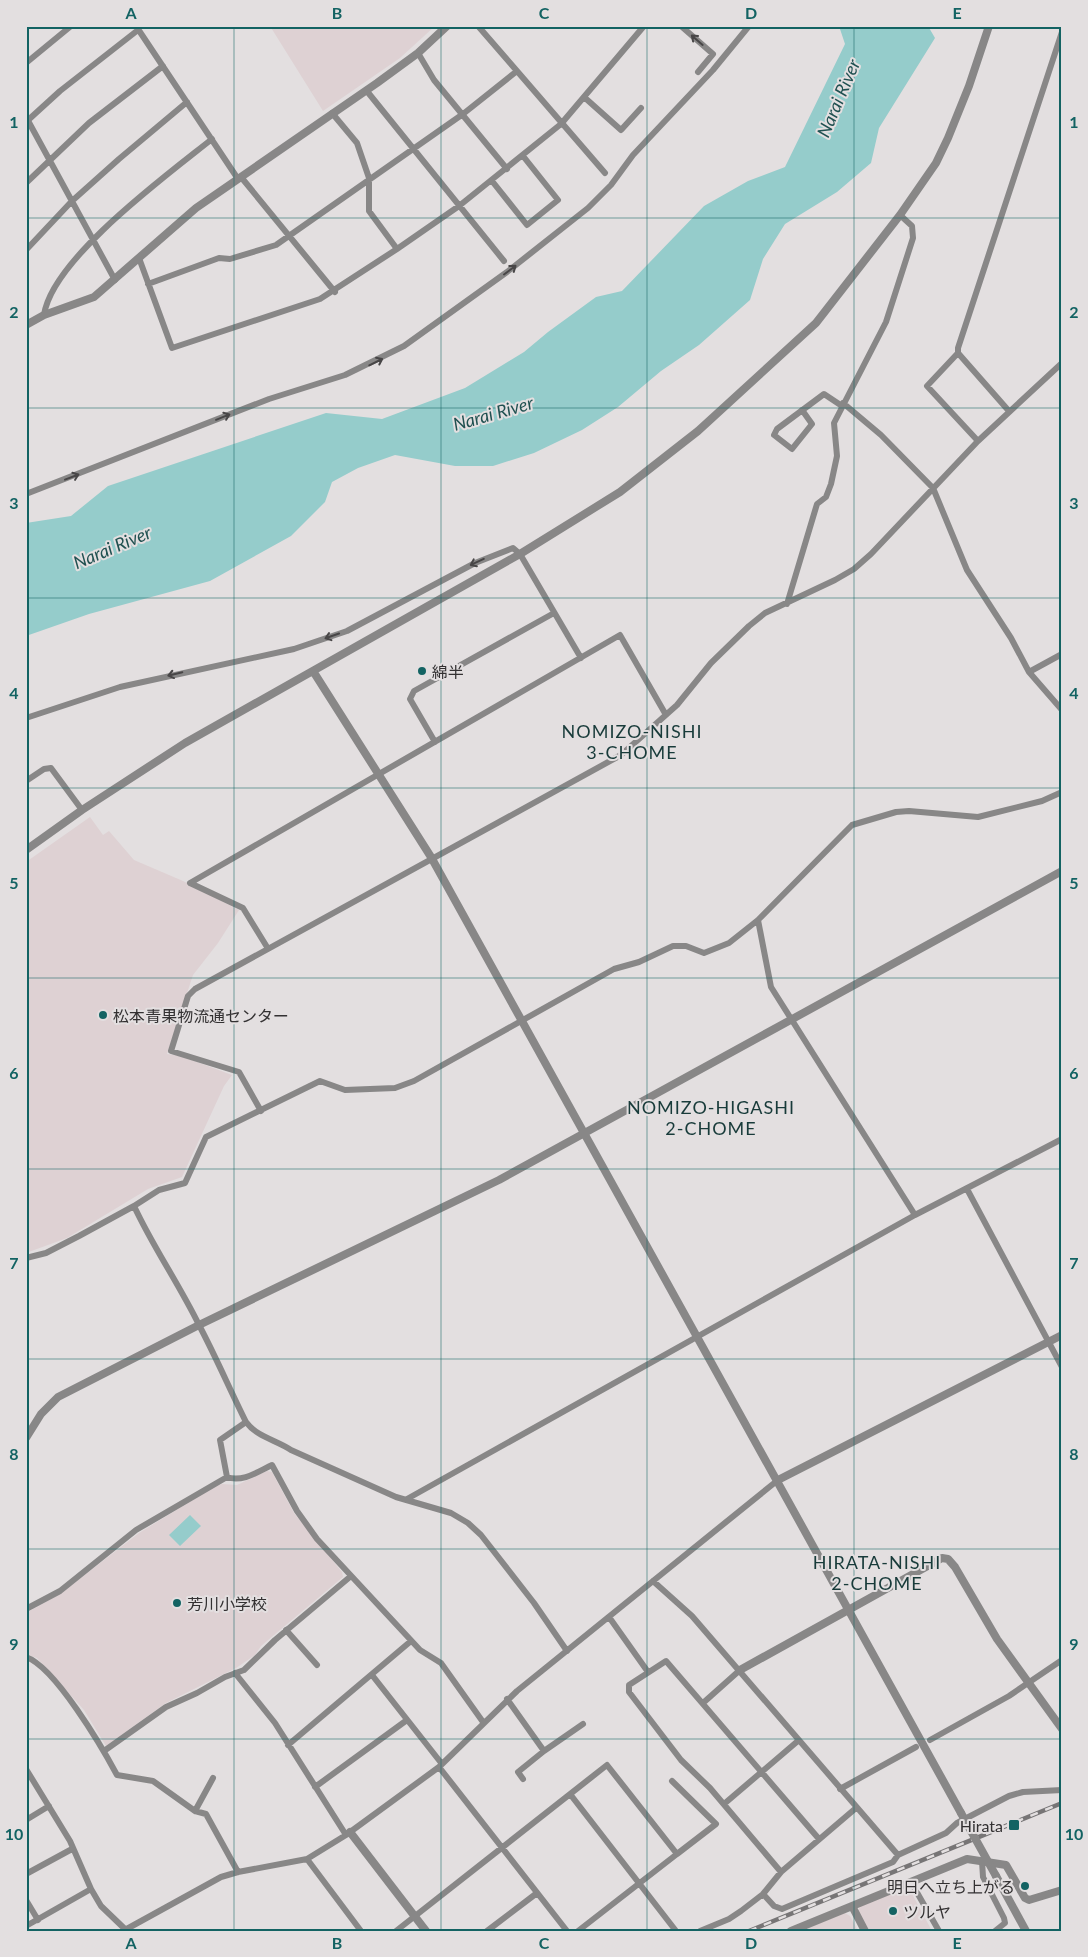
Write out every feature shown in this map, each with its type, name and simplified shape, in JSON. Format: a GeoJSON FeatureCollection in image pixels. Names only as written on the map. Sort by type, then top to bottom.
{"type":"FeatureCollection","features":[{"type":"Feature","properties":{"kind":"street"},"geometry":{"type":"LineString","coordinates":[[26,63],[71,26]]}},
{"type":"Feature","properties":{"kind":"street"},"geometry":{"type":"LineString","coordinates":[[27,323],[44,315],[87,301],[115,280],[196,208],[418,53],[447,26]]}},
{"type":"Feature","properties":{"kind":"street"},"geometry":{"type":"LineString","coordinates":[[478,26],[604,173]]}},
{"type":"Feature","properties":{"kind":"street"},"geometry":{"type":"LineString","coordinates":[[139,258],[172,348],[320,299],[335,292],[459,206],[561,124],[644,26]]}},
{"type":"Feature","properties":{"kind":"street"},"geometry":{"type":"LineString","coordinates":[[681,26],[713,54],[698,72]]}},
{"type":"Feature","properties":{"kind":"street"},"geometry":{"type":"LineString","coordinates":[[26,494],[269,399],[345,375],[404,346],[564,229],[588,208],[611,185],[633,155],[713,70],[749,26]]}},
{"type":"Feature","properties":{"kind":"street"},"geometry":{"type":"LineString","coordinates":[[26,850],[82,810],[185,743],[520,554],[620,492],[698,430],[816,323],[900,215],[936,163],[948,138],[969,86],[989,26]]}},
{"type":"Feature","properties":{"kind":"street"},"geometry":{"type":"LineString","coordinates":[[115,280],[27,120],[60,90],[137,28],[240,178],[335,292]]}},
{"type":"Feature","properties":{"kind":"street"},"geometry":{"type":"LineString","coordinates":[[978,441],[927,386],[958,353],[1062,32]]}},
{"type":"Feature","properties":{"kind":"street"},"geometry":{"type":"LineString","coordinates":[[418,53],[434,80],[507,169]]}},
{"type":"Feature","properties":{"kind":"street"},"geometry":{"type":"LineString","coordinates":[[26,183],[49,159],[89,123],[162,66]]}},
{"type":"Feature","properties":{"kind":"street"},"geometry":{"type":"LineString","coordinates":[[148,284],[219,258],[230,259],[276,245],[369,178],[414,150],[517,71]]}},
{"type":"Feature","properties":{"kind":"street"},"geometry":{"type":"LineString","coordinates":[[366,90],[504,261]]}},
{"type":"Feature","properties":{"kind":"street"},"geometry":{"type":"LineString","coordinates":[[584,97],[621,130],[641,108]]}},
{"type":"Feature","properties":{"kind":"street"},"geometry":{"type":"LineString","coordinates":[[26,250],[72,201],[118,159],[187,102]]}},
{"type":"Feature","properties":{"kind":"street"},"geometry":{"type":"LineString","coordinates":[[332,113],[357,143],[369,178],[369,211],[397,250]]}},
{"type":"Feature","properties":{"kind":"street"},"geometry":{"type":"LineString","coordinates":[[44,315],[46,305],[71,264],[93,239],[212,139]]}},
{"type":"Feature","properties":{"kind":"street"},"geometry":{"type":"LineString","coordinates":[[492,181],[527,225],[558,200],[523,156]]}},
{"type":"Feature","properties":{"kind":"street"},"geometry":{"type":"LineString","coordinates":[[787,604],[817,504],[826,497],[831,484],[837,456],[834,423],[842,404],[886,322],[913,238],[912,226],[900,215]]}},
{"type":"Feature","properties":{"kind":"street"},"geometry":{"type":"LineString","coordinates":[[958,353],[1008,410]]}},
{"type":"Feature","properties":{"kind":"street"},"geometry":{"type":"LineString","coordinates":[[261,1111],[239,1072],[171,1051],[188,996],[195,988],[431,857],[621,755],[676,705],[711,663],[749,626],[765,614],[854,569],[871,554],[1008,410],[1062,363]]}},
{"type":"Feature","properties":{"kind":"street"},"geometry":{"type":"LineString","coordinates":[[802,410],[812,424],[792,449],[774,435],[777,429],[802,410],[824,394],[842,404],[881,435],[933,488],[967,570],[1011,638],[1029,672],[1062,710]]}},
{"type":"Feature","properties":{"kind":"street"},"geometry":{"type":"LineString","coordinates":[[26,718],[120,687],[294,649],[347,631],[475,563],[513,548],[520,554],[581,658]]}},
{"type":"Feature","properties":{"kind":"street"},"geometry":{"type":"LineString","coordinates":[[435,742],[410,699],[414,691],[554,613]]}},
{"type":"Feature","properties":{"kind":"street"},"geometry":{"type":"LineString","coordinates":[[267,947],[243,908],[190,883],[620,635],[666,715]]}},
{"type":"Feature","properties":{"kind":"street"},"geometry":{"type":"LineString","coordinates":[[1029,672],[1062,654]]}},
{"type":"Feature","properties":{"kind":"street"},"geometry":{"type":"LineString","coordinates":[[313,671],[431,857],[584,1135],[850,1608],[1026,1931]]}},
{"type":"Feature","properties":{"kind":"street"},"geometry":{"type":"LineString","coordinates":[[26,781],[44,769],[50,768],[82,810]]}},
{"type":"Feature","properties":{"kind":"street"},"geometry":{"type":"LineString","coordinates":[[26,1258],[46,1253],[134,1206],[159,1190],[185,1183],[206,1137],[320,1081],[346,1090],[395,1088],[414,1080],[614,969],[639,962],[673,946],[686,946],[704,953],[718,950],[758,920],[852,825],[902,812],[978,818],[1042,801],[1062,792]]}},
{"type":"Feature","properties":{"kind":"street"},"geometry":{"type":"LineString","coordinates":[[26,1438],[41,1414],[58,1397],[199,1325],[499,1180],[1062,872]]}},
{"type":"Feature","properties":{"kind":"street"},"geometry":{"type":"LineString","coordinates":[[758,920],[771,987],[915,1215]]}},
{"type":"Feature","properties":{"kind":"street"},"geometry":{"type":"LineString","coordinates":[[407,1499],[915,1215],[967,1190],[1062,1139]]}},
{"type":"Feature","properties":{"kind":"street"},"geometry":{"type":"LineString","coordinates":[[967,1190],[1062,1367]]}},
{"type":"Feature","properties":{"kind":"street"},"geometry":{"type":"LineString","coordinates":[[134,1206],[150,1239],[199,1325],[246,1422],[260,1435],[278,1441],[291,1450],[396,1497],[451,1513],[480,1535],[534,1603],[567,1651]]}},
{"type":"Feature","properties":{"kind":"street"},"geometry":{"type":"LineString","coordinates":[[26,1769],[72,1848],[101,1906],[125,1930],[221,1877],[307,1858],[348,1834],[440,1765],[507,1699],[778,1480],[1062,1335]]}},
{"type":"Feature","properties":{"kind":"street"},"geometry":{"type":"LineString","coordinates":[[227,1477],[220,1440],[246,1422]]}},
{"type":"Feature","properties":{"kind":"street"},"geometry":{"type":"LineString","coordinates":[[227,1477],[233,1480],[243,1478],[272,1465],[297,1511],[317,1539],[420,1650],[441,1663],[483,1722]]}},
{"type":"Feature","properties":{"kind":"street"},"geometry":{"type":"LineString","coordinates":[[26,1609],[60,1591],[136,1530],[227,1477]]}},
{"type":"Feature","properties":{"kind":"street"},"geometry":{"type":"LineString","coordinates":[[703,1703],[740,1670],[942,1558],[948,1559],[955,1567],[997,1639],[1062,1729]]}},
{"type":"Feature","properties":{"kind":"street"},"geometry":{"type":"LineString","coordinates":[[104,1752],[166,1707],[244,1670],[286,1630],[350,1576]]}},
{"type":"Feature","properties":{"kind":"street"},"geometry":{"type":"LineString","coordinates":[[654,1581],[692,1616],[898,1855]]}},
{"type":"Feature","properties":{"kind":"street"},"geometry":{"type":"LineString","coordinates":[[609,1617],[648,1672]]}},
{"type":"Feature","properties":{"kind":"street"},"geometry":{"type":"LineString","coordinates":[[286,1630],[318,1665]]}},
{"type":"Feature","properties":{"kind":"street"},"geometry":{"type":"LineString","coordinates":[[288,1745],[411,1640]]}},
{"type":"Feature","properties":{"kind":"street"},"geometry":{"type":"LineString","coordinates":[[26,1657],[32,1659],[78,1709],[117,1775],[153,1781],[195,1811],[206,1814],[238,1872]]}},
{"type":"Feature","properties":{"kind":"street"},"geometry":{"type":"LineString","coordinates":[[781,1872],[724,1804],[682,1760],[629,1692],[629,1685],[666,1660],[819,1839]]}},
{"type":"Feature","properties":{"kind":"street"},"geometry":{"type":"LineString","coordinates":[[930,1740],[1030,1684],[1062,1660]]}},
{"type":"Feature","properties":{"kind":"street"},"geometry":{"type":"LineString","coordinates":[[235,1673],[275,1723],[315,1787],[348,1834],[426,1931]]}},
{"type":"Feature","properties":{"kind":"street"},"geometry":{"type":"LineString","coordinates":[[372,1675],[566,1931]]}},
{"type":"Feature","properties":{"kind":"street"},"geometry":{"type":"LineString","coordinates":[[507,1699],[544,1751]]}},
{"type":"Feature","properties":{"kind":"street"},"geometry":{"type":"LineString","coordinates":[[315,1787],[407,1720]]}},
{"type":"Feature","properties":{"kind":"street"},"geometry":{"type":"LineString","coordinates":[[523,1779],[518,1772],[583,1724]]}},
{"type":"Feature","properties":{"kind":"street"},"geometry":{"type":"LineString","coordinates":[[724,1804],[799,1740]]}},
{"type":"Feature","properties":{"kind":"street"},"geometry":{"type":"LineString","coordinates":[[840,1789],[916,1747]]}},
{"type":"Feature","properties":{"kind":"street"},"geometry":{"type":"LineString","coordinates":[[396,1931],[607,1765],[677,1854]]}},
{"type":"Feature","properties":{"kind":"street"},"geometry":{"type":"LineString","coordinates":[[195,1811],[213,1778]]}},
{"type":"Feature","properties":{"kind":"street"},"geometry":{"type":"LineString","coordinates":[[578,1931],[716,1824],[672,1781]]}},
{"type":"Feature","properties":{"kind":"street"},"geometry":{"type":"LineString","coordinates":[[763,1894],[774,1906],[782,1909],[893,1862],[898,1855],[946,1833],[957,1823],[1009,1796],[1023,1792],[1062,1790]]}},
{"type":"Feature","properties":{"kind":"street"},"geometry":{"type":"LineString","coordinates":[[570,1794],[676,1931]]}},
{"type":"Feature","properties":{"kind":"street"},"geometry":{"type":"LineString","coordinates":[[26,1820],[49,1806]]}},
{"type":"Feature","properties":{"kind":"street"},"geometry":{"type":"LineString","coordinates":[[700,1931],[729,1919],[763,1894],[781,1872],[856,1808]]}},
{"type":"Feature","properties":{"kind":"street"},"geometry":{"type":"LineString","coordinates":[[26,1874],[72,1848]]}},
{"type":"Feature","properties":{"kind":"street"},"geometry":{"type":"LineString","coordinates":[[307,1858],[362,1931]]}},
{"type":"Feature","properties":{"kind":"street"},"geometry":{"type":"LineString","coordinates":[[791,1931],[967,1859],[1006,1865],[1025,1898],[1029,1900],[1062,1890]]}},
{"type":"Feature","properties":{"kind":"street"},"geometry":{"type":"LineString","coordinates":[[982,1861],[983,1877],[1005,1923],[995,1931]]}},
{"type":"Feature","properties":{"kind":"street"},"geometry":{"type":"LineString","coordinates":[[912,1882],[939,1931]]}},
{"type":"Feature","properties":{"kind":"street"},"geometry":{"type":"LineString","coordinates":[[26,1926],[91,1889]]}},
{"type":"Feature","properties":{"kind":"street"},"geometry":{"type":"LineString","coordinates":[[487,1931],[536,1893]]}},
{"type":"Feature","properties":{"kind":"street"},"geometry":{"type":"LineString","coordinates":[[26,1900],[38,1920]]}},
{"type":"Feature","properties":{"kind":"street"},"geometry":{"type":"LineString","coordinates":[[852,1906],[865,1931]]}},
{"type":"Feature","properties":{"kind":"shaded area"},"geometry":{"type":"Polygon","coordinates":[[[270,26],[435,26],[400,58],[323,111],[270,26]]]}},
{"type":"Feature","properties":{"kind":"shaded area","name":"松本青果物流通センター"},"geometry":{"type":"Polygon","coordinates":[[[90,817],[103,835],[109,831],[134,860],[183,881],[239,910],[218,943],[193,975],[167,1054],[181,1056],[232,1075],[224,1086],[182,1177],[148,1189],[67,1238],[26,1253],[26,862],[90,817]]]}},
{"type":"Feature","properties":{"kind":"shaded area","name":"芳川小学校"},"geometry":{"type":"Polygon","coordinates":[[[267,1471],[272,1472],[294,1513],[342,1572],[343,1577],[261,1646],[255,1655],[236,1668],[166,1703],[106,1746],[84,1710],[37,1658],[26,1654],[26,1613],[60,1594],[139,1533],[214,1487],[222,1484],[237,1485],[267,1471]]]}},
{"type":"Feature","properties":{"kind":"shaded area","name":"ツルヤ"},"geometry":{"type":"Polygon","coordinates":[[[906,1888],[910,1890],[932,1931],[869,1931],[858,1911],[860,1906],[906,1888]]]}},
{"type":"Feature","properties":{"kind":"shaded area"},"geometry":{"type":"Polygon","coordinates":[[[845,1913],[850,1916],[858,1931],[800,1931],[845,1913]]]}},
{"type":"Feature","properties":{"kind":"water","name":"Narai River"},"geometry":{"type":"Polygon","coordinates":[[[839,26],[928,26],[935,38],[879,128],[871,163],[837,192],[785,224],[763,259],[750,300],[699,345],[661,371],[618,407],[582,430],[534,453],[493,466],[455,466],[395,455],[358,468],[332,482],[325,502],[291,536],[210,581],[89,614],[26,636],[26,523],[71,516],[108,486],[326,413],[382,419],[465,388],[524,352],[596,297],[622,291],[704,206],[748,181],[785,167],[845,44],[839,26]]]}},
{"type":"Feature","properties":{"kind":"water"},"geometry":{"type":"Polygon","coordinates":[[[190,1515],[201,1526],[180,1546],[169,1535],[190,1515]]]}},
{"type":"Feature","properties":{"kind":"railway"},"geometry":{"type":"LineString","coordinates":[[749,1931],[1062,1803]]}},
{"type":"Feature","properties":{"kind":"place","name":"綿半"},"geometry":{"type":"Point","coordinates":[422,671]}},
{"type":"Feature","properties":{"kind":"place","name":"松本青果物流通センター"},"geometry":{"type":"Point","coordinates":[103,1015]}},
{"type":"Feature","properties":{"kind":"place","name":"芳川小学校"},"geometry":{"type":"Point","coordinates":[177,1603]}},
{"type":"Feature","properties":{"kind":"place","name":"Hirata"},"geometry":{"type":"Point","coordinates":[1014,1825]}},
{"type":"Feature","properties":{"kind":"place","name":"明日へ立ち上がる"},"geometry":{"type":"Point","coordinates":[1025,1886]}},
{"type":"Feature","properties":{"kind":"place","name":"ツルヤ"},"geometry":{"type":"Point","coordinates":[893,1911]}},
{"type":"Feature","properties":{"kind":"district","name":"NOMIZO-NISHI 3-CHOME"},"geometry":{"type":"Point","coordinates":[632,741]}},
{"type":"Feature","properties":{"kind":"district","name":"NOMIZO-HIGASHI 2-CHOME"},"geometry":{"type":"Point","coordinates":[711,1117]}},
{"type":"Feature","properties":{"kind":"district","name":"HIRATA-NISHI 2-CHOME"},"geometry":{"type":"Point","coordinates":[877,1572]}}]}
